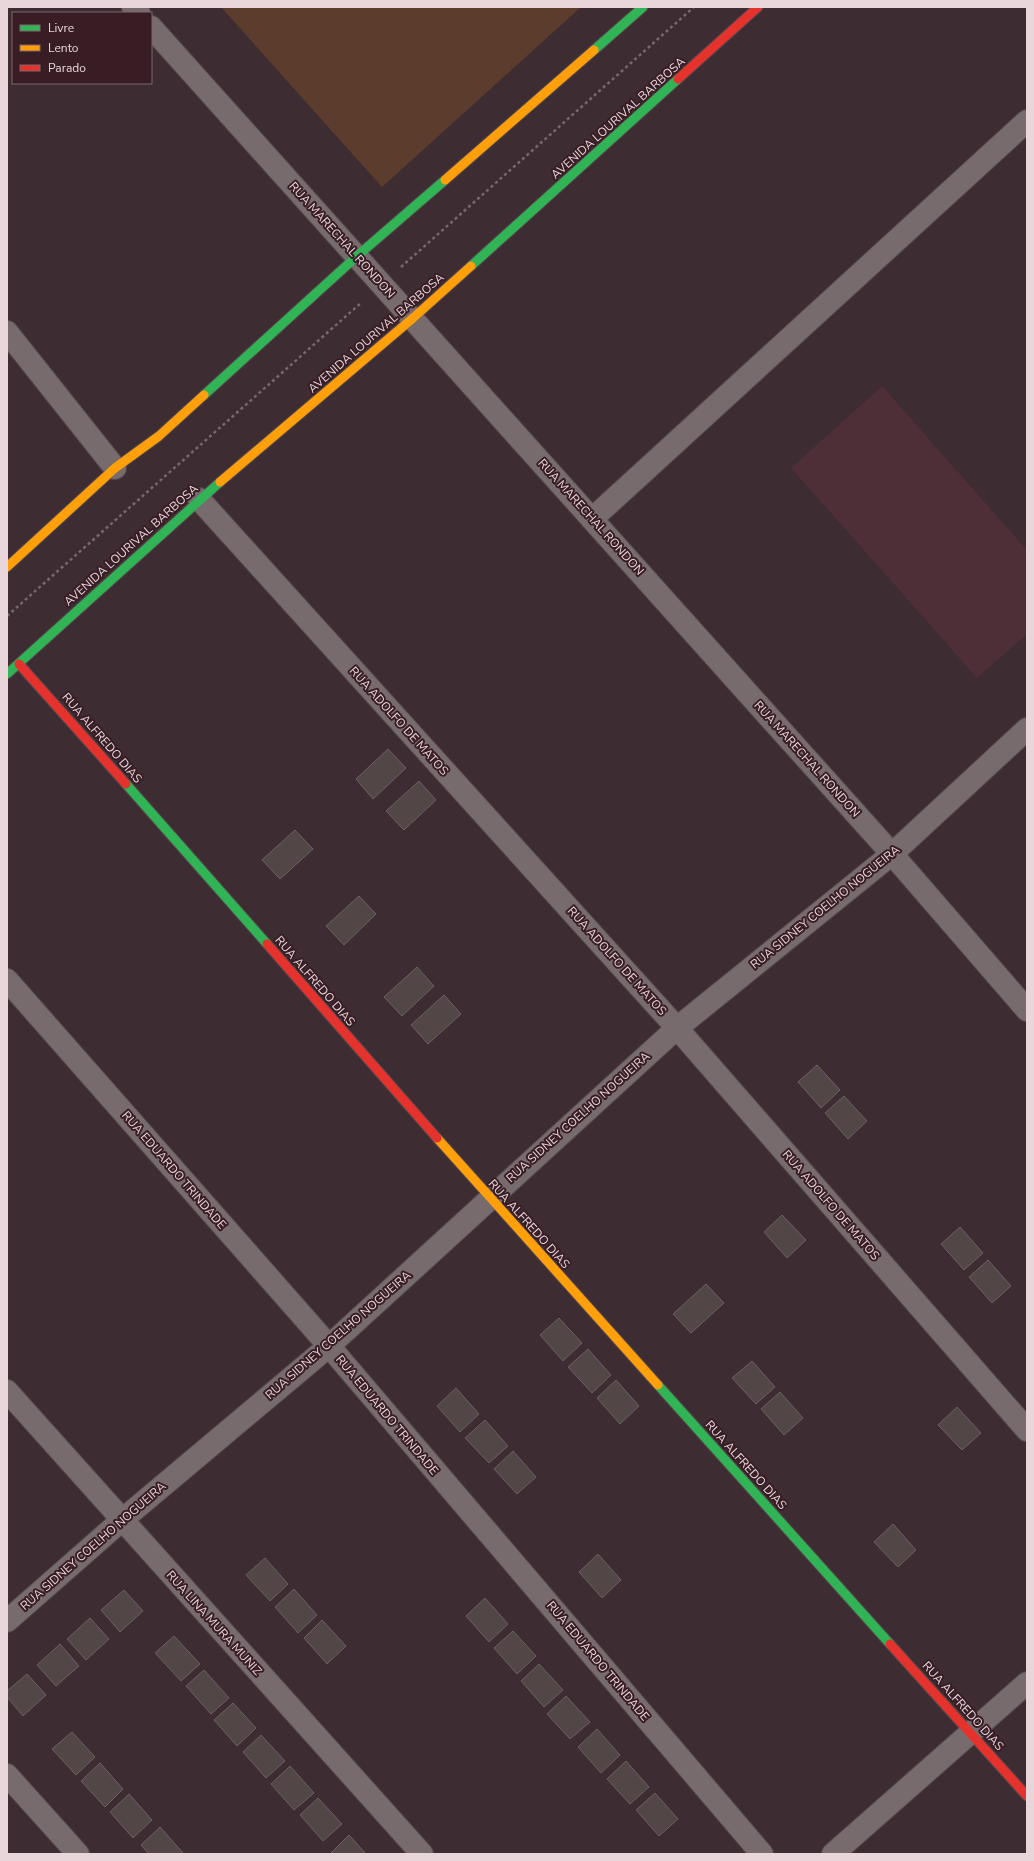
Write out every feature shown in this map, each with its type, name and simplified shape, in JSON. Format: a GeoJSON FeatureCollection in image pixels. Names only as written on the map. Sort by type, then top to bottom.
{"type":"FeatureCollection","features":[{"type":"Feature","properties":{"kind":"street"},"geometry":{"type":"LineString","coordinates":[[7,567],[115,468],[159,436],[356,257],[643,7]]}},
{"type":"Feature","properties":{"kind":"street","name":"AVENIDA LOURIVAL BARBOSA"},"geometry":{"type":"LineString","coordinates":[[7,674],[199,499],[413,318],[758,7]]}},
{"type":"Feature","properties":{"kind":"street","name":"RUA MARECHAL RONDON"},"geometry":{"type":"LineString","coordinates":[[152,28],[892,854],[1027,1010]]}},
{"type":"Feature","properties":{"kind":"street"},"geometry":{"type":"LineString","coordinates":[[592,519],[1027,121]]}},
{"type":"Feature","properties":{"kind":"street"},"geometry":{"type":"LineString","coordinates":[[7,332],[115,468]]}},
{"type":"Feature","properties":{"kind":"street","name":"RUA ADOLFO DE MATOS"},"geometry":{"type":"LineString","coordinates":[[199,499],[677,1028],[1027,1430]]}},
{"type":"Feature","properties":{"kind":"street","name":"RUA ALFREDO DIAS"},"geometry":{"type":"LineString","coordinates":[[19,664],[56,704],[490,1198],[1027,1796]]}},
{"type":"Feature","properties":{"kind":"street","name":"RUA SIDNEY COELHO NOGUEIRA"},"geometry":{"type":"LineString","coordinates":[[7,1621],[122,1520],[329,1346],[677,1028],[892,854],[1027,728]]}},
{"type":"Feature","properties":{"kind":"street","name":"RUA EDUARDO TRINDADE"},"geometry":{"type":"LineString","coordinates":[[7,980],[329,1346],[762,1854]]}},
{"type":"Feature","properties":{"kind":"street","name":"RUA LINA MURA MUNIZ"},"geometry":{"type":"LineString","coordinates":[[7,1391],[422,1854]]}},
{"type":"Feature","properties":{"kind":"street"},"geometry":{"type":"LineString","coordinates":[[833,1854],[1027,1683]]}},
{"type":"Feature","properties":{"kind":"street"},"geometry":{"type":"LineString","coordinates":[[7,1775],[78,1854]]}},
{"type":"Feature","properties":{"kind":"path"},"geometry":{"type":"LineString","coordinates":[[7,616],[694,7]]}},
{"type":"Feature","properties":{"kind":"shaded area"},"geometry":{"type":"Polygon","coordinates":[[[221,7],[581,7],[382,187],[221,7]]]}},
{"type":"Feature","properties":{"kind":"shaded area"},"geometry":{"type":"Polygon","coordinates":[[[882,386],[1027,550],[1027,634],[977,678],[791,468],[882,386]]]}},
{"type":"Feature","properties":{"kind":"building"},"geometry":{"type":"Polygon","coordinates":[[[388,749],[406,768],[373,799],[356,779],[388,749]]]}},
{"type":"Feature","properties":{"kind":"building"},"geometry":{"type":"Polygon","coordinates":[[[419,781],[436,800],[404,830],[386,811],[419,781]]]}},
{"type":"Feature","properties":{"kind":"building"},"geometry":{"type":"Polygon","coordinates":[[[295,830],[313,849],[280,879],[262,860],[295,830]]]}},
{"type":"Feature","properties":{"kind":"building"},"geometry":{"type":"Polygon","coordinates":[[[359,896],[376,914],[344,945],[326,926],[359,896]]]}},
{"type":"Feature","properties":{"kind":"building"},"geometry":{"type":"Polygon","coordinates":[[[417,967],[434,986],[402,1016],[384,997],[417,967]]]}},
{"type":"Feature","properties":{"kind":"building"},"geometry":{"type":"Polygon","coordinates":[[[444,995],[461,1014],[428,1044],[411,1025],[444,995]]]}},
{"type":"Feature","properties":{"kind":"building"},"geometry":{"type":"Polygon","coordinates":[[[817,1065],[840,1090],[821,1108],[798,1082],[817,1065]]]}},
{"type":"Feature","properties":{"kind":"building"},"geometry":{"type":"Polygon","coordinates":[[[844,1096],[867,1121],[848,1139],[825,1113],[844,1096]]]}},
{"type":"Feature","properties":{"kind":"building"},"geometry":{"type":"Polygon","coordinates":[[[782,1215],[806,1240],[787,1258],[764,1232],[782,1215]]]}},
{"type":"Feature","properties":{"kind":"building"},"geometry":{"type":"Polygon","coordinates":[[[960,1227],[983,1253],[964,1270],[941,1244],[960,1227]]]}},
{"type":"Feature","properties":{"kind":"building"},"geometry":{"type":"Polygon","coordinates":[[[988,1260],[1011,1286],[992,1303],[969,1277],[988,1260]]]}},
{"type":"Feature","properties":{"kind":"building"},"geometry":{"type":"Polygon","coordinates":[[[706,1284],[724,1303],[691,1333],[673,1314],[706,1284]]]}},
{"type":"Feature","properties":{"kind":"building"},"geometry":{"type":"Polygon","coordinates":[[[559,1318],[582,1343],[563,1361],[540,1335],[559,1318]]]}},
{"type":"Feature","properties":{"kind":"building"},"geometry":{"type":"Polygon","coordinates":[[[588,1349],[611,1375],[592,1393],[568,1367],[588,1349]]]}},
{"type":"Feature","properties":{"kind":"building"},"geometry":{"type":"Polygon","coordinates":[[[752,1361],[775,1387],[756,1404],[732,1378],[752,1361]]]}},
{"type":"Feature","properties":{"kind":"building"},"geometry":{"type":"Polygon","coordinates":[[[616,1380],[639,1406],[620,1424],[597,1398],[616,1380]]]}},
{"type":"Feature","properties":{"kind":"building"},"geometry":{"type":"Polygon","coordinates":[[[456,1388],[479,1414],[460,1432],[437,1406],[456,1388]]]}},
{"type":"Feature","properties":{"kind":"building"},"geometry":{"type":"Polygon","coordinates":[[[780,1392],[803,1418],[784,1435],[761,1409],[780,1392]]]}},
{"type":"Feature","properties":{"kind":"building"},"geometry":{"type":"Polygon","coordinates":[[[957,1407],[981,1433],[962,1450],[938,1425],[957,1407]]]}},
{"type":"Feature","properties":{"kind":"building"},"geometry":{"type":"Polygon","coordinates":[[[485,1420],[508,1446],[489,1463],[465,1438],[485,1420]]]}},
{"type":"Feature","properties":{"kind":"building"},"geometry":{"type":"Polygon","coordinates":[[[513,1451],[536,1477],[517,1494],[494,1469],[513,1451]]]}},
{"type":"Feature","properties":{"kind":"building"},"geometry":{"type":"Polygon","coordinates":[[[893,1524],[916,1550],[898,1567],[874,1542],[893,1524]]]}},
{"type":"Feature","properties":{"kind":"building"},"geometry":{"type":"Polygon","coordinates":[[[598,1554],[621,1580],[602,1598],[579,1572],[598,1554]]]}},
{"type":"Feature","properties":{"kind":"building"},"geometry":{"type":"Polygon","coordinates":[[[265,1558],[288,1584],[270,1601],[246,1575],[265,1558]]]}},
{"type":"Feature","properties":{"kind":"building"},"geometry":{"type":"Polygon","coordinates":[[[294,1589],[317,1615],[298,1633],[275,1607],[294,1589]]]}},
{"type":"Feature","properties":{"kind":"building"},"geometry":{"type":"Polygon","coordinates":[[[124,1590],[143,1611],[120,1632],[101,1610],[124,1590]]]}},
{"type":"Feature","properties":{"kind":"building"},"geometry":{"type":"Polygon","coordinates":[[[485,1598],[508,1624],[489,1642],[466,1616],[485,1598]]]}},
{"type":"Feature","properties":{"kind":"building"},"geometry":{"type":"Polygon","coordinates":[[[90,1618],[109,1639],[86,1660],[67,1639],[90,1618]]]}},
{"type":"Feature","properties":{"kind":"building"},"geometry":{"type":"Polygon","coordinates":[[[322,1620],[346,1646],[327,1664],[304,1638],[322,1620]]]}},
{"type":"Feature","properties":{"kind":"building"},"geometry":{"type":"Polygon","coordinates":[[[513,1631],[536,1656],[517,1674],[494,1648],[513,1631]]]}},
{"type":"Feature","properties":{"kind":"building"},"geometry":{"type":"Polygon","coordinates":[[[174,1636],[200,1664],[181,1681],[155,1653],[174,1636]]]}},
{"type":"Feature","properties":{"kind":"building"},"geometry":{"type":"Polygon","coordinates":[[[60,1644],[79,1666],[56,1686],[37,1665],[60,1644]]]}},
{"type":"Feature","properties":{"kind":"building"},"geometry":{"type":"Polygon","coordinates":[[[539,1664],[563,1690],[544,1707],[521,1681],[539,1664]]]}},
{"type":"Feature","properties":{"kind":"building"},"geometry":{"type":"Polygon","coordinates":[[[204,1670],[229,1698],[211,1714],[186,1686],[204,1670]]]}},
{"type":"Feature","properties":{"kind":"building"},"geometry":{"type":"Polygon","coordinates":[[[27,1674],[46,1695],[23,1716],[7,1697],[7,1691],[27,1674]]]}},
{"type":"Feature","properties":{"kind":"building"},"geometry":{"type":"Polygon","coordinates":[[[566,1696],[590,1722],[570,1739],[547,1714],[566,1696]]]}},
{"type":"Feature","properties":{"kind":"building"},"geometry":{"type":"Polygon","coordinates":[[[233,1703],[256,1728],[237,1746],[214,1720],[233,1703]]]}},
{"type":"Feature","properties":{"kind":"building"},"geometry":{"type":"Polygon","coordinates":[[[597,1729],[620,1755],[601,1773],[578,1747],[597,1729]]]}},
{"type":"Feature","properties":{"kind":"building"},"geometry":{"type":"Polygon","coordinates":[[[72,1732],[95,1757],[76,1775],[52,1749],[72,1732]]]}},
{"type":"Feature","properties":{"kind":"building"},"geometry":{"type":"Polygon","coordinates":[[[261,1735],[285,1761],[266,1778],[243,1752],[261,1735]]]}},
{"type":"Feature","properties":{"kind":"building"},"geometry":{"type":"Polygon","coordinates":[[[626,1761],[649,1787],[630,1804],[607,1779],[626,1761]]]}},
{"type":"Feature","properties":{"kind":"building"},"geometry":{"type":"Polygon","coordinates":[[[100,1763],[123,1789],[105,1807],[81,1781],[100,1763]]]}},
{"type":"Feature","properties":{"kind":"building"},"geometry":{"type":"Polygon","coordinates":[[[290,1766],[314,1793],[294,1810],[271,1784],[290,1766]]]}},
{"type":"Feature","properties":{"kind":"building"},"geometry":{"type":"Polygon","coordinates":[[[655,1793],[678,1819],[659,1836],[636,1810],[655,1793]]]}},
{"type":"Feature","properties":{"kind":"building"},"geometry":{"type":"Polygon","coordinates":[[[129,1794],[152,1820],[133,1838],[110,1812],[129,1794]]]}},
{"type":"Feature","properties":{"kind":"building"},"geometry":{"type":"Polygon","coordinates":[[[318,1798],[342,1824],[323,1841],[300,1815],[318,1798]]]}},
{"type":"Feature","properties":{"kind":"building"},"geometry":{"type":"Polygon","coordinates":[[[160,1827],[183,1853],[182,1854],[149,1854],[141,1845],[160,1827]]]}},
{"type":"Feature","properties":{"kind":"building"},"geometry":{"type":"Polygon","coordinates":[[[349,1835],[366,1854],[332,1854],[331,1853],[349,1835]]]}},
{"type":"Feature","properties":{"kind":"traffic: fast"},"geometry":{"type":"LineString","coordinates":[[594,50],[643,7]]}},
{"type":"Feature","properties":{"kind":"traffic: fast"},"geometry":{"type":"LineString","coordinates":[[471,266],[678,79]]}},
{"type":"Feature","properties":{"kind":"traffic: fast"},"geometry":{"type":"LineString","coordinates":[[204,395],[356,257],[445,180]]}},
{"type":"Feature","properties":{"kind":"traffic: fast"},"geometry":{"type":"LineString","coordinates":[[7,674],[220,482]]}},
{"type":"Feature","properties":{"kind":"traffic: fast"},"geometry":{"type":"LineString","coordinates":[[126,784],[267,944]]}},
{"type":"Feature","properties":{"kind":"traffic: fast"},"geometry":{"type":"LineString","coordinates":[[658,1385],[890,1644]]}},
{"type":"Feature","properties":{"kind":"traffic: slow"},"geometry":{"type":"LineString","coordinates":[[445,180],[594,50]]}},
{"type":"Feature","properties":{"kind":"traffic: slow"},"geometry":{"type":"LineString","coordinates":[[220,482],[413,318],[471,266]]}},
{"type":"Feature","properties":{"kind":"traffic: slow"},"geometry":{"type":"LineString","coordinates":[[7,567],[115,468],[159,436],[204,395]]}},
{"type":"Feature","properties":{"kind":"traffic: slow"},"geometry":{"type":"LineString","coordinates":[[437,1138],[658,1385]]}},
{"type":"Feature","properties":{"kind":"traffic: jam"},"geometry":{"type":"LineString","coordinates":[[678,79],[758,7]]}},
{"type":"Feature","properties":{"kind":"traffic: jam"},"geometry":{"type":"LineString","coordinates":[[19,664],[126,784]]}},
{"type":"Feature","properties":{"kind":"traffic: jam"},"geometry":{"type":"LineString","coordinates":[[267,944],[437,1138]]}},
{"type":"Feature","properties":{"kind":"traffic: jam"},"geometry":{"type":"LineString","coordinates":[[890,1644],[1027,1796]]}}]}
